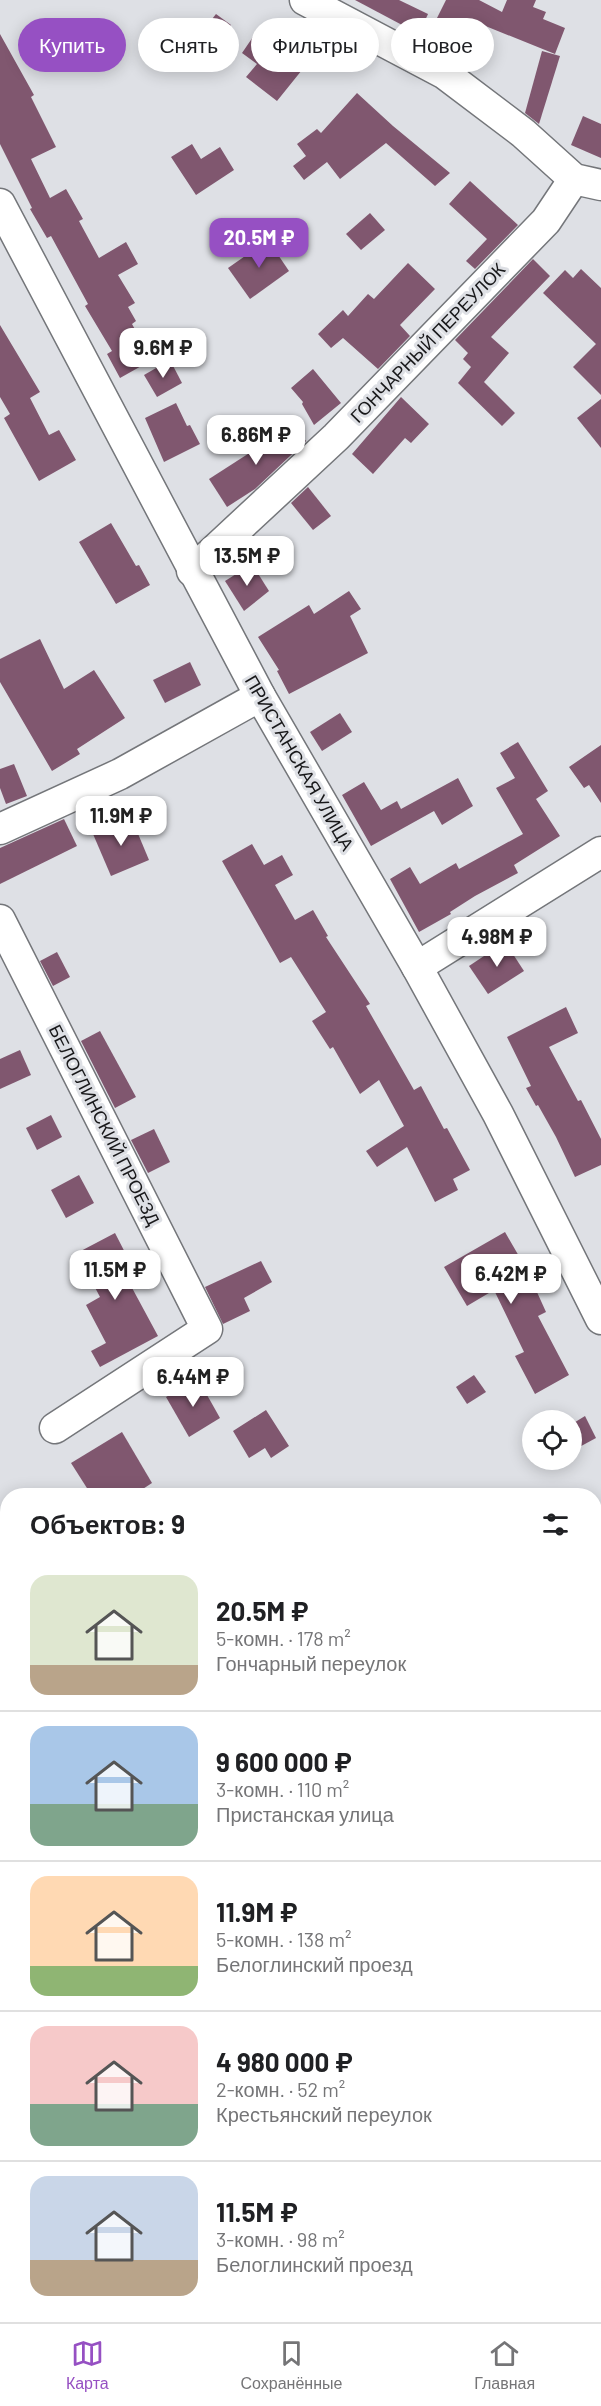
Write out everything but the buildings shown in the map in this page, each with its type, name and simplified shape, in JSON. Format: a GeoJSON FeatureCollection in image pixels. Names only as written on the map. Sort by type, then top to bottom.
{"type":"FeatureCollection","features":[{"type":"Feature","properties":{"kind":"street"},"geometry":{"type":"LineString","coordinates":[[305,0],[445,74],[587,182]]}},
{"type":"Feature","properties":{"kind":"street","name":"ГОНЧАРНЫЙ ПЕРЕУЛОК"},"geometry":{"type":"LineString","coordinates":[[192,571],[336,437],[546,221],[587,182]]}},
{"type":"Feature","properties":{"kind":"street","name":"ПРИСТАНСКАЯ УЛИЦА"},"geometry":{"type":"LineString","coordinates":[[0,204],[260,696],[417,967],[498,1114],[601,1319]]}},
{"type":"Feature","properties":{"kind":"street"},"geometry":{"type":"LineString","coordinates":[[0,829],[120,774],[260,696]]}},
{"type":"Feature","properties":{"kind":"street"},"geometry":{"type":"LineString","coordinates":[[417,967],[601,852]]}},
{"type":"Feature","properties":{"kind":"street","name":"БЕЛОГЛИНСКИЙ ПРОЕЗД"},"geometry":{"type":"LineString","coordinates":[[0,920],[207,1329],[55,1428]]}}]}
